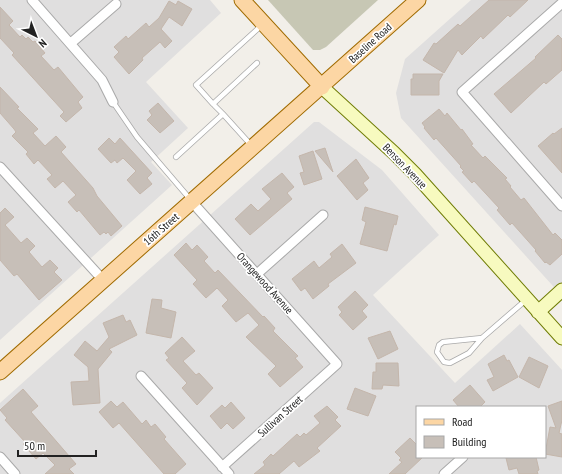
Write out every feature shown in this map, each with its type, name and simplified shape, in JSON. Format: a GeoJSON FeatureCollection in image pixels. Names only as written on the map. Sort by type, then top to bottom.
{"type":"FeatureCollection","features":[{"type":"Feature","properties":{"kind":"main road","name":"Benson Avenue"},"geometry":{"type":"LineString","coordinates":[[242,0],[322,87],[399,158],[562,338]]}},
{"type":"Feature","properties":{"kind":"main road","name":"Baseline Road"},"geometry":{"type":"LineString","coordinates":[[322,87],[418,0]]}},
{"type":"Feature","properties":{"kind":"main road","name":"16th Street"},"geometry":{"type":"LineString","coordinates":[[0,372],[322,87]]}},
{"type":"Feature","properties":{"kind":"main road"},"geometry":{"type":"LineString","coordinates":[[538,312],[562,290]]}},
{"type":"Feature","properties":{"kind":"street"},"geometry":{"type":"LineString","coordinates":[[32,0],[102,80],[113,102]]}},
{"type":"Feature","properties":{"kind":"street"},"geometry":{"type":"LineString","coordinates":[[560,200],[462,92],[562,3]]}},
{"type":"Feature","properties":{"kind":"street"},"geometry":{"type":"LineString","coordinates":[[71,43],[116,4]]}},
{"type":"Feature","properties":{"kind":"street"},"geometry":{"type":"LineString","coordinates":[[0,167],[103,280]]}},
{"type":"Feature","properties":{"kind":"street","name":"Orangewood Avenue"},"geometry":{"type":"LineString","coordinates":[[192,202],[337,364]]}},
{"type":"Feature","properties":{"kind":"street"},"geometry":{"type":"LineString","coordinates":[[257,274],[324,215]]}},
{"type":"Feature","properties":{"kind":"street","name":"Sullivan Street"},"geometry":{"type":"LineString","coordinates":[[222,467],[337,364]]}},
{"type":"Feature","properties":{"kind":"street"},"geometry":{"type":"LineString","coordinates":[[141,376],[229,474]]}},
{"type":"Feature","properties":{"kind":"street"},"geometry":{"type":"LineString","coordinates":[[0,457],[16,474]]}},
{"type":"Feature","properties":{"kind":"street"},"geometry":{"type":"LineString","coordinates":[[444,474],[462,458]]}},
{"type":"Feature","properties":{"kind":"lane"},"geometry":{"type":"LineString","coordinates":[[254,147],[196,85],[264,24]]}},
{"type":"Feature","properties":{"kind":"lane"},"geometry":{"type":"LineString","coordinates":[[213,104],[256,63]]}},
{"type":"Feature","properties":{"kind":"lane"},"geometry":{"type":"LineString","coordinates":[[113,102],[137,137],[192,202]]}},
{"type":"Feature","properties":{"kind":"lane"},"geometry":{"type":"LineString","coordinates":[[176,157],[223,114]]}},
{"type":"Feature","properties":{"kind":"lane"},"geometry":{"type":"LineString","coordinates":[[482,338],[443,342],[439,345],[437,352],[444,362],[450,363],[469,353],[482,338],[527,299]]}},
{"type":"Feature","properties":{"kind":"shaded area"},"geometry":{"type":"Polygon","coordinates":[[[0,0],[210,0],[221,13],[146,82],[188,128],[151,162],[172,185],[0,340],[0,0]]]}},
{"type":"Feature","properties":{"kind":"shaded area"},"geometry":{"type":"Polygon","coordinates":[[[268,0],[378,0],[326,47],[320,50],[313,50],[268,0]]]}},
{"type":"Feature","properties":{"kind":"shaded area"},"geometry":{"type":"Polygon","coordinates":[[[471,0],[562,0],[562,296],[401,118],[396,93],[405,59],[471,0]]]}},
{"type":"Feature","properties":{"kind":"shaded area"},"geometry":{"type":"Polygon","coordinates":[[[314,122],[319,122],[382,170],[439,235],[373,295],[455,383],[520,324],[562,370],[562,474],[0,474],[0,403],[314,122]]]}},
{"type":"Feature","properties":{"kind":"building"},"geometry":{"type":"Polygon","coordinates":[[[489,0],[528,0],[510,17],[508,15],[483,39],[481,36],[462,55],[458,50],[444,73],[423,60],[434,43],[436,44],[458,24],[460,26],[489,0]]]}},
{"type":"Feature","properties":{"kind":"building"},"geometry":{"type":"Polygon","coordinates":[[[169,1],[176,5],[178,1],[192,9],[182,26],[169,17],[161,29],[172,41],[165,48],[160,42],[142,58],[143,60],[129,74],[114,57],[119,52],[114,47],[126,36],[128,39],[146,23],[149,27],[159,18],[169,1]]]}},
{"type":"Feature","properties":{"kind":"building"},"geometry":{"type":"Polygon","coordinates":[[[0,7],[13,21],[9,25],[20,37],[22,35],[26,39],[28,37],[33,42],[35,41],[45,53],[41,56],[54,70],[58,67],[83,97],[78,102],[82,108],[66,122],[60,116],[64,112],[12,55],[14,53],[0,38],[0,7]]]}},
{"type":"Feature","properties":{"kind":"building"},"geometry":{"type":"Polygon","coordinates":[[[558,35],[562,39],[562,70],[546,84],[544,82],[511,113],[494,94],[536,58],[535,57],[558,35]]]}},
{"type":"Feature","properties":{"kind":"building"},"geometry":{"type":"Polygon","coordinates":[[[413,74],[443,74],[439,81],[439,95],[411,95],[411,79],[413,79],[413,74]]]}},
{"type":"Feature","properties":{"kind":"building"},"geometry":{"type":"Polygon","coordinates":[[[0,87],[19,107],[17,108],[38,129],[33,133],[45,146],[56,136],[66,147],[61,152],[93,188],[97,196],[122,226],[111,236],[108,232],[106,234],[104,232],[100,235],[79,210],[77,212],[68,202],[76,195],[63,181],[55,188],[47,179],[52,175],[38,160],[34,164],[26,154],[28,152],[12,136],[16,132],[0,113],[0,87]]]}},
{"type":"Feature","properties":{"kind":"building"},"geometry":{"type":"Polygon","coordinates":[[[158,103],[174,121],[160,133],[147,120],[152,115],[149,111],[158,103]]]}},
{"type":"Feature","properties":{"kind":"building"},"geometry":{"type":"Polygon","coordinates":[[[439,109],[445,116],[447,113],[461,130],[462,129],[473,144],[471,145],[483,158],[485,156],[507,178],[505,179],[511,186],[510,187],[521,200],[524,198],[553,235],[555,233],[562,240],[562,254],[550,265],[546,262],[545,263],[535,251],[536,250],[512,223],[510,225],[497,210],[499,208],[474,181],[472,183],[462,172],[464,171],[460,167],[461,166],[436,138],[434,140],[424,128],[425,127],[422,123],[439,109]]]}},
{"type":"Feature","properties":{"kind":"building"},"geometry":{"type":"Polygon","coordinates":[[[562,128],[562,173],[538,146],[553,133],[554,134],[562,128]]]}},
{"type":"Feature","properties":{"kind":"building"},"geometry":{"type":"Polygon","coordinates":[[[109,138],[115,144],[120,138],[152,173],[147,178],[152,184],[140,194],[127,180],[136,171],[123,158],[117,163],[115,160],[111,163],[98,149],[109,138]]]}},
{"type":"Feature","properties":{"kind":"building"},"geometry":{"type":"Polygon","coordinates":[[[325,148],[333,172],[315,151],[325,148]]]}},
{"type":"Feature","properties":{"kind":"building"},"geometry":{"type":"Polygon","coordinates":[[[313,151],[322,179],[304,185],[300,173],[304,172],[299,156],[313,151]]]}},
{"type":"Feature","properties":{"kind":"building"},"geometry":{"type":"Polygon","coordinates":[[[356,159],[369,178],[363,183],[368,190],[357,200],[337,176],[356,159]]]}},
{"type":"Feature","properties":{"kind":"building"},"geometry":{"type":"Polygon","coordinates":[[[282,173],[294,187],[287,193],[292,199],[250,235],[235,219],[251,204],[258,211],[271,199],[262,189],[282,173]]]}},
{"type":"Feature","properties":{"kind":"building"},"geometry":{"type":"Polygon","coordinates":[[[365,207],[398,216],[396,225],[394,224],[387,251],[360,244],[366,222],[362,220],[365,207]]]}},
{"type":"Feature","properties":{"kind":"building"},"geometry":{"type":"Polygon","coordinates":[[[5,208],[14,217],[5,225],[21,243],[27,238],[35,246],[29,252],[42,267],[50,260],[58,268],[54,272],[62,280],[39,300],[17,274],[14,276],[0,260],[0,213],[5,208]]]}},
{"type":"Feature","properties":{"kind":"building"},"geometry":{"type":"Polygon","coordinates":[[[186,243],[192,250],[197,245],[208,257],[204,261],[215,273],[218,270],[263,317],[264,316],[275,328],[273,331],[298,356],[295,358],[303,367],[280,387],[268,374],[276,366],[246,337],[259,325],[248,313],[236,322],[222,306],[228,300],[217,288],[206,298],[193,284],[197,280],[174,255],[186,243]]]}},
{"type":"Feature","properties":{"kind":"building"},"geometry":{"type":"Polygon","coordinates":[[[342,244],[356,263],[328,284],[329,286],[313,299],[305,288],[301,291],[292,279],[314,261],[319,268],[332,257],[330,254],[342,244]]]}},
{"type":"Feature","properties":{"kind":"building"},"geometry":{"type":"Polygon","coordinates":[[[355,291],[368,305],[362,311],[367,317],[353,330],[339,315],[342,312],[338,307],[355,291]]]}},
{"type":"Feature","properties":{"kind":"building"},"geometry":{"type":"Polygon","coordinates":[[[152,299],[162,300],[161,308],[176,312],[171,338],[146,333],[152,299]]]}},
{"type":"Feature","properties":{"kind":"building"},"geometry":{"type":"Polygon","coordinates":[[[123,315],[126,322],[130,320],[137,335],[109,349],[112,352],[98,369],[100,403],[73,405],[71,382],[89,381],[88,367],[74,355],[85,341],[97,351],[109,337],[103,323],[123,315]]]}},
{"type":"Feature","properties":{"kind":"building"},"geometry":{"type":"Polygon","coordinates":[[[390,331],[398,349],[378,359],[368,338],[390,331]]]}},
{"type":"Feature","properties":{"kind":"building"},"geometry":{"type":"Polygon","coordinates":[[[182,337],[195,351],[183,361],[196,375],[199,373],[213,388],[197,405],[182,388],[187,383],[166,360],[169,358],[165,353],[182,337]]]}},
{"type":"Feature","properties":{"kind":"building"},"geometry":{"type":"Polygon","coordinates":[[[504,355],[507,361],[509,360],[518,377],[493,391],[487,380],[494,377],[488,364],[504,355]]]}},
{"type":"Feature","properties":{"kind":"building"},"geometry":{"type":"Polygon","coordinates":[[[529,357],[548,366],[539,388],[519,377],[529,357]]]}},
{"type":"Feature","properties":{"kind":"building"},"geometry":{"type":"Polygon","coordinates":[[[376,363],[398,363],[399,386],[383,385],[382,389],[372,389],[373,372],[376,372],[376,363]]]}},
{"type":"Feature","properties":{"kind":"building"},"geometry":{"type":"Polygon","coordinates":[[[470,385],[485,402],[481,406],[458,406],[453,400],[470,385]]]}},
{"type":"Feature","properties":{"kind":"building"},"geometry":{"type":"Polygon","coordinates":[[[355,388],[376,396],[368,416],[347,409],[355,388]]]}},
{"type":"Feature","properties":{"kind":"building"},"geometry":{"type":"Polygon","coordinates":[[[23,389],[38,406],[31,412],[76,464],[69,469],[74,474],[45,474],[55,465],[43,453],[36,459],[23,444],[25,442],[5,420],[7,418],[0,410],[23,389]]]}},
{"type":"Feature","properties":{"kind":"building"},"geometry":{"type":"Polygon","coordinates":[[[111,401],[117,407],[123,402],[142,424],[146,420],[151,427],[155,424],[166,437],[164,439],[186,464],[175,474],[164,474],[119,423],[113,428],[99,412],[111,401]]]}},
{"type":"Feature","properties":{"kind":"building"},"geometry":{"type":"Polygon","coordinates":[[[562,401],[562,420],[559,433],[562,434],[562,457],[546,454],[550,427],[556,428],[548,406],[562,401]]]}},
{"type":"Feature","properties":{"kind":"building"},"geometry":{"type":"Polygon","coordinates":[[[231,402],[245,418],[233,429],[227,423],[221,429],[210,416],[222,405],[225,408],[231,402]]]}},
{"type":"Feature","properties":{"kind":"building"},"geometry":{"type":"Polygon","coordinates":[[[327,406],[338,417],[335,420],[341,426],[317,448],[320,451],[299,467],[294,461],[279,474],[254,474],[265,465],[263,462],[271,454],[273,456],[297,434],[300,437],[304,433],[306,435],[320,423],[314,416],[327,406]]]}},
{"type":"Feature","properties":{"kind":"building"},"geometry":{"type":"Polygon","coordinates":[[[410,438],[416,444],[416,458],[422,458],[405,474],[389,474],[402,462],[399,460],[401,458],[395,452],[410,438]]]}},
{"type":"Feature","properties":{"kind":"building"},"geometry":{"type":"Polygon","coordinates":[[[506,458],[536,458],[539,470],[537,471],[538,474],[519,474],[517,468],[509,470],[506,458]]]}}]}
